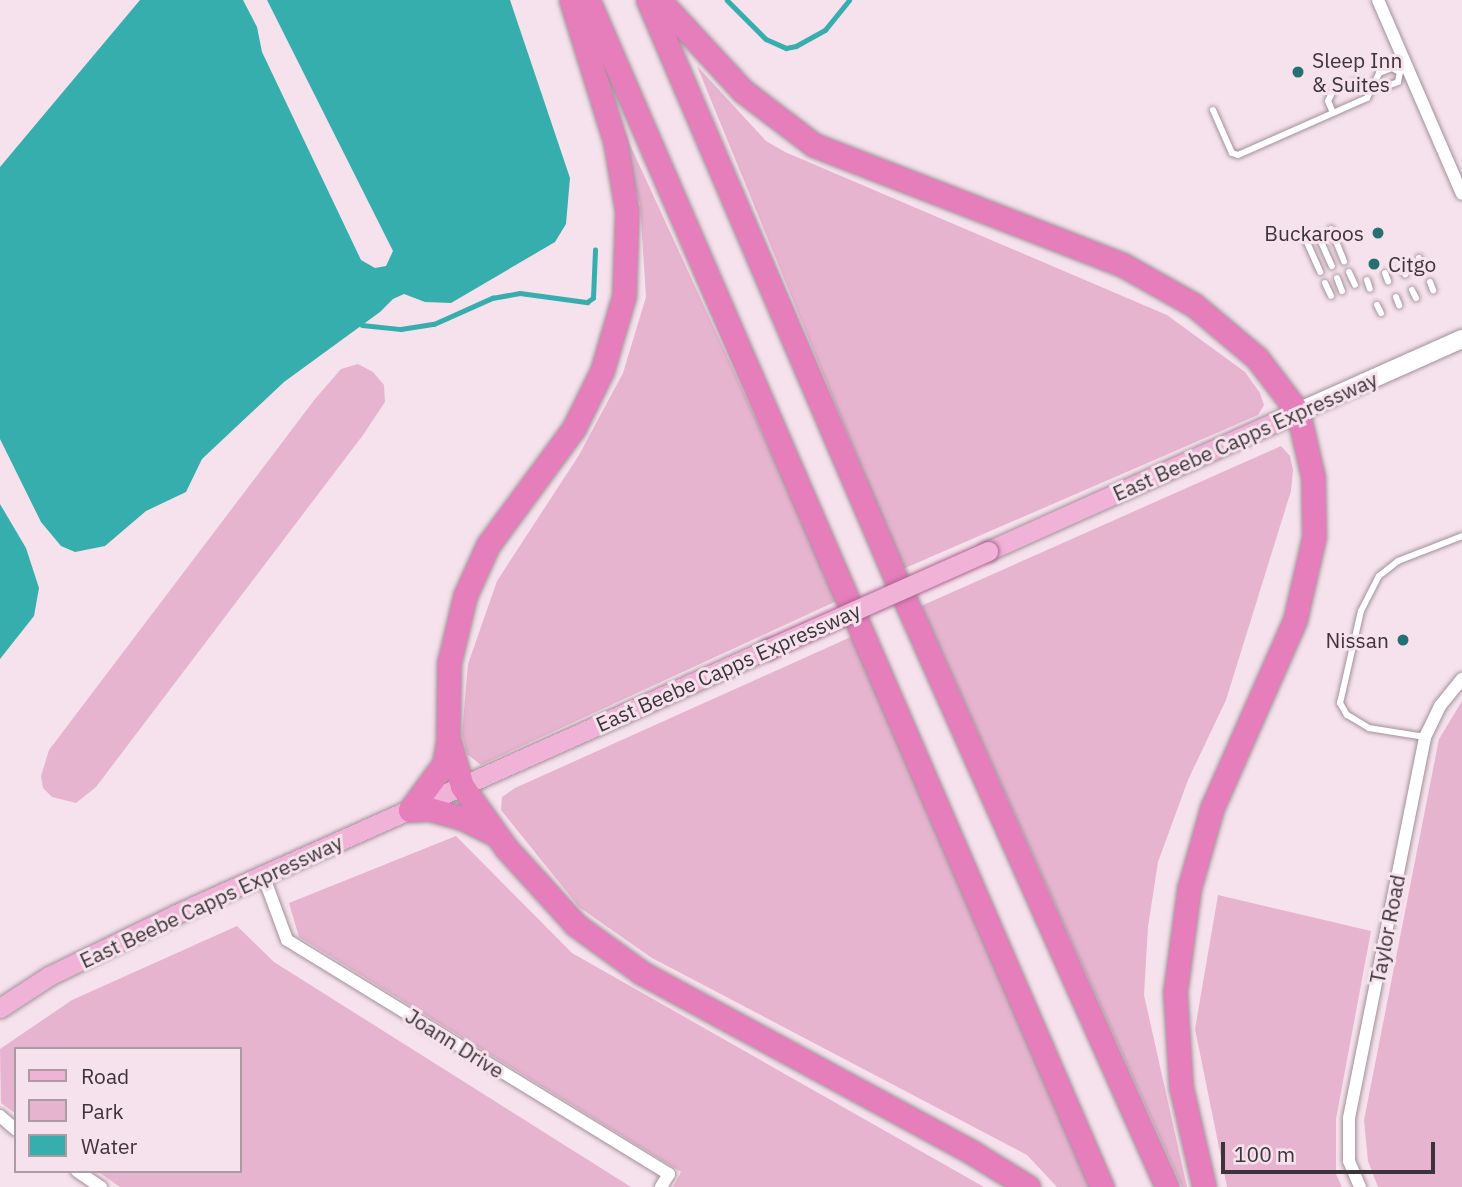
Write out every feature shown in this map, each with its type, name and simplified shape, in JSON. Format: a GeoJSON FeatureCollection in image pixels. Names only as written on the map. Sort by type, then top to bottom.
{"type":"FeatureCollection","features":[{"type":"Feature","properties":{"kind":"highway"},"geometry":{"type":"LineString","coordinates":[[410,810],[444,764],[448,737],[449,663],[465,596],[488,545],[575,428],[602,371],[624,296],[628,211],[617,153],[571,0]]}},
{"type":"Feature","properties":{"kind":"highway"},"geometry":{"type":"LineString","coordinates":[[587,0],[1102,1187]]}},
{"type":"Feature","properties":{"kind":"highway"},"geometry":{"type":"LineString","coordinates":[[648,0],[894,573],[1167,1187]]}},
{"type":"Feature","properties":{"kind":"highway"},"geometry":{"type":"LineString","coordinates":[[659,0],[743,91],[814,145],[1123,265],[1194,305],[1257,358],[1298,412],[1313,477],[1314,537],[1295,620],[1212,807],[1189,889],[1175,992],[1181,1087],[1204,1187]]}},
{"type":"Feature","properties":{"kind":"highway"},"geometry":{"type":"LineString","coordinates":[[448,737],[462,786],[495,834],[576,925],[642,973],[973,1153],[1028,1187]]}},
{"type":"Feature","properties":{"kind":"highway"},"geometry":{"type":"LineString","coordinates":[[410,810],[429,809],[462,818],[495,834]]}},
{"type":"Feature","properties":{"kind":"main road","name":"East Beebe Capps Expressway"},"geometry":{"type":"LineString","coordinates":[[0,1008],[49,976],[263,875],[1462,339]]}},
{"type":"Feature","properties":{"kind":"street"},"geometry":{"type":"LineString","coordinates":[[1378,0],[1404,70],[1462,194]]}},
{"type":"Feature","properties":{"kind":"street","name":"Taylor Road"},"geometry":{"type":"LineString","coordinates":[[1360,1187],[1349,1161],[1349,1118],[1425,737],[1440,706],[1462,679]]}},
{"type":"Feature","properties":{"kind":"street","name":"Joann Drive"},"geometry":{"type":"LineString","coordinates":[[263,875],[287,940],[668,1174],[661,1187]]}},
{"type":"Feature","properties":{"kind":"street"},"geometry":{"type":"LineString","coordinates":[[0,1116],[14,1128]]}},
{"type":"Feature","properties":{"kind":"street"},"geometry":{"type":"LineString","coordinates":[[80,1173],[101,1187]]}},
{"type":"Feature","properties":{"kind":"lane"},"geometry":{"type":"LineString","coordinates":[[1213,110],[1232,153],[1238,155],[1367,98],[1374,86],[1380,73],[1392,68],[1404,70],[1398,82],[1385,87],[1374,86],[1358,82],[1350,85]]}},
{"type":"Feature","properties":{"kind":"lane"},"geometry":{"type":"LineString","coordinates":[[1332,93],[1328,101],[1333,113]]}},
{"type":"Feature","properties":{"kind":"lane"},"geometry":{"type":"LineString","coordinates":[[1331,229],[1344,261]]}},
{"type":"Feature","properties":{"kind":"lane"},"geometry":{"type":"LineString","coordinates":[[1318,235],[1332,266]]}},
{"type":"Feature","properties":{"kind":"lane"},"geometry":{"type":"LineString","coordinates":[[1306,240],[1320,272]]}},
{"type":"Feature","properties":{"kind":"lane"},"geometry":{"type":"LineString","coordinates":[[1419,258],[1423,266]]}},
{"type":"Feature","properties":{"kind":"lane"},"geometry":{"type":"LineString","coordinates":[[1402,266],[1405,274]]}},
{"type":"Feature","properties":{"kind":"lane"},"geometry":{"type":"LineString","coordinates":[[1349,272],[1355,285]]}},
{"type":"Feature","properties":{"kind":"lane"},"geometry":{"type":"LineString","coordinates":[[1385,273],[1388,281]]}},
{"type":"Feature","properties":{"kind":"lane"},"geometry":{"type":"LineString","coordinates":[[1337,278],[1342,291]]}},
{"type":"Feature","properties":{"kind":"lane"},"geometry":{"type":"LineString","coordinates":[[1367,281],[1370,289]]}},
{"type":"Feature","properties":{"kind":"lane"},"geometry":{"type":"LineString","coordinates":[[1430,282],[1433,290]]}},
{"type":"Feature","properties":{"kind":"lane"},"geometry":{"type":"LineString","coordinates":[[1325,283],[1331,296]]}},
{"type":"Feature","properties":{"kind":"lane"},"geometry":{"type":"LineString","coordinates":[[1412,290],[1416,298]]}},
{"type":"Feature","properties":{"kind":"lane"},"geometry":{"type":"LineString","coordinates":[[1396,297],[1399,305]]}},
{"type":"Feature","properties":{"kind":"lane"},"geometry":{"type":"LineString","coordinates":[[1377,305],[1381,313]]}},
{"type":"Feature","properties":{"kind":"lane"},"geometry":{"type":"LineString","coordinates":[[1425,737],[1368,728],[1347,715],[1340,703],[1350,649],[1361,611],[1379,576],[1388,567],[1462,536]]}},
{"type":"Feature","properties":{"kind":"green space"},"geometry":{"type":"Polygon","coordinates":[[[697,66],[766,141],[785,152],[1167,315],[1245,372],[1260,393],[1264,405],[1258,415],[903,569],[697,66]]]}},
{"type":"Feature","properties":{"kind":"green space"},"geometry":{"type":"Polygon","coordinates":[[[603,86],[839,600],[481,765],[467,754],[462,734],[468,664],[497,581],[579,455],[623,373],[646,297],[640,204],[603,86]]]}},
{"type":"Feature","properties":{"kind":"green space"},"geometry":{"type":"Polygon","coordinates":[[[358,364],[373,372],[384,385],[385,402],[363,435],[96,787],[76,803],[52,797],[43,788],[41,776],[49,750],[315,399],[341,369],[358,364]]]}},
{"type":"Feature","properties":{"kind":"green space"},"geometry":{"type":"Polygon","coordinates":[[[1281,446],[1290,456],[1293,470],[1291,491],[1226,700],[1188,780],[1158,862],[1148,927],[1144,995],[1187,1187],[1182,1187],[921,606],[1281,446]]]}},
{"type":"Feature","properties":{"kind":"green space"},"geometry":{"type":"Polygon","coordinates":[[[853,636],[1093,1187],[1057,1187],[1027,1155],[652,958],[579,907],[501,810],[502,797],[515,788],[853,636]]]}},
{"type":"Feature","properties":{"kind":"green space"},"geometry":{"type":"Polygon","coordinates":[[[1462,701],[1462,1187],[1378,1187],[1368,1161],[1364,1120],[1439,739],[1462,701]]]}},
{"type":"Feature","properties":{"kind":"green space"},"geometry":{"type":"Polygon","coordinates":[[[456,836],[572,953],[984,1187],[673,1187],[681,1172],[299,937],[289,903],[456,836]]]}},
{"type":"Feature","properties":{"kind":"green space"},"geometry":{"type":"Polygon","coordinates":[[[1218,895],[1371,931],[1336,1119],[1336,1174],[1342,1187],[1227,1187],[1195,1029],[1218,895]]]}},
{"type":"Feature","properties":{"kind":"green space"},"geometry":{"type":"Polygon","coordinates":[[[237,926],[274,962],[631,1187],[120,1187],[100,1173],[242,1173],[242,1047],[14,1047],[14,1113],[1,1103],[0,1049],[72,1000],[237,926]]]}},
{"type":"Feature","properties":{"kind":"water"},"geometry":{"type":"Polygon","coordinates":[[[140,0],[243,0],[257,27],[262,52],[361,260],[375,268],[386,266],[393,251],[267,0],[510,0],[570,178],[566,224],[555,242],[451,303],[425,302],[404,294],[393,299],[380,312],[284,382],[202,459],[186,492],[146,511],[105,546],[75,552],[61,546],[41,522],[0,439],[0,167],[140,0]]]}},
{"type":"Feature","properties":{"kind":"water"},"geometry":{"type":"Polygon","coordinates":[[[0,504],[26,548],[39,588],[34,616],[0,659],[0,504]]]}},
{"type":"Feature","properties":{"kind":"waterway"},"geometry":{"type":"LineString","coordinates":[[727,0],[766,39],[786,48],[796,46],[825,30],[849,0]]}},
{"type":"Feature","properties":{"kind":"waterway"},"geometry":{"type":"LineString","coordinates":[[362,325],[401,329],[434,324],[492,298],[520,293],[587,302],[593,298],[595,250]]}},
{"type":"Feature","properties":{"kind":"place","name":"Sleep Inn & Suites"},"geometry":{"type":"Point","coordinates":[1298,72]}},
{"type":"Feature","properties":{"kind":"place","name":"Buckaroos"},"geometry":{"type":"Point","coordinates":[1378,233]}},
{"type":"Feature","properties":{"kind":"place","name":"Citgo"},"geometry":{"type":"Point","coordinates":[1374,264]}},
{"type":"Feature","properties":{"kind":"place","name":"Nissan"},"geometry":{"type":"Point","coordinates":[1403,640]}}]}
